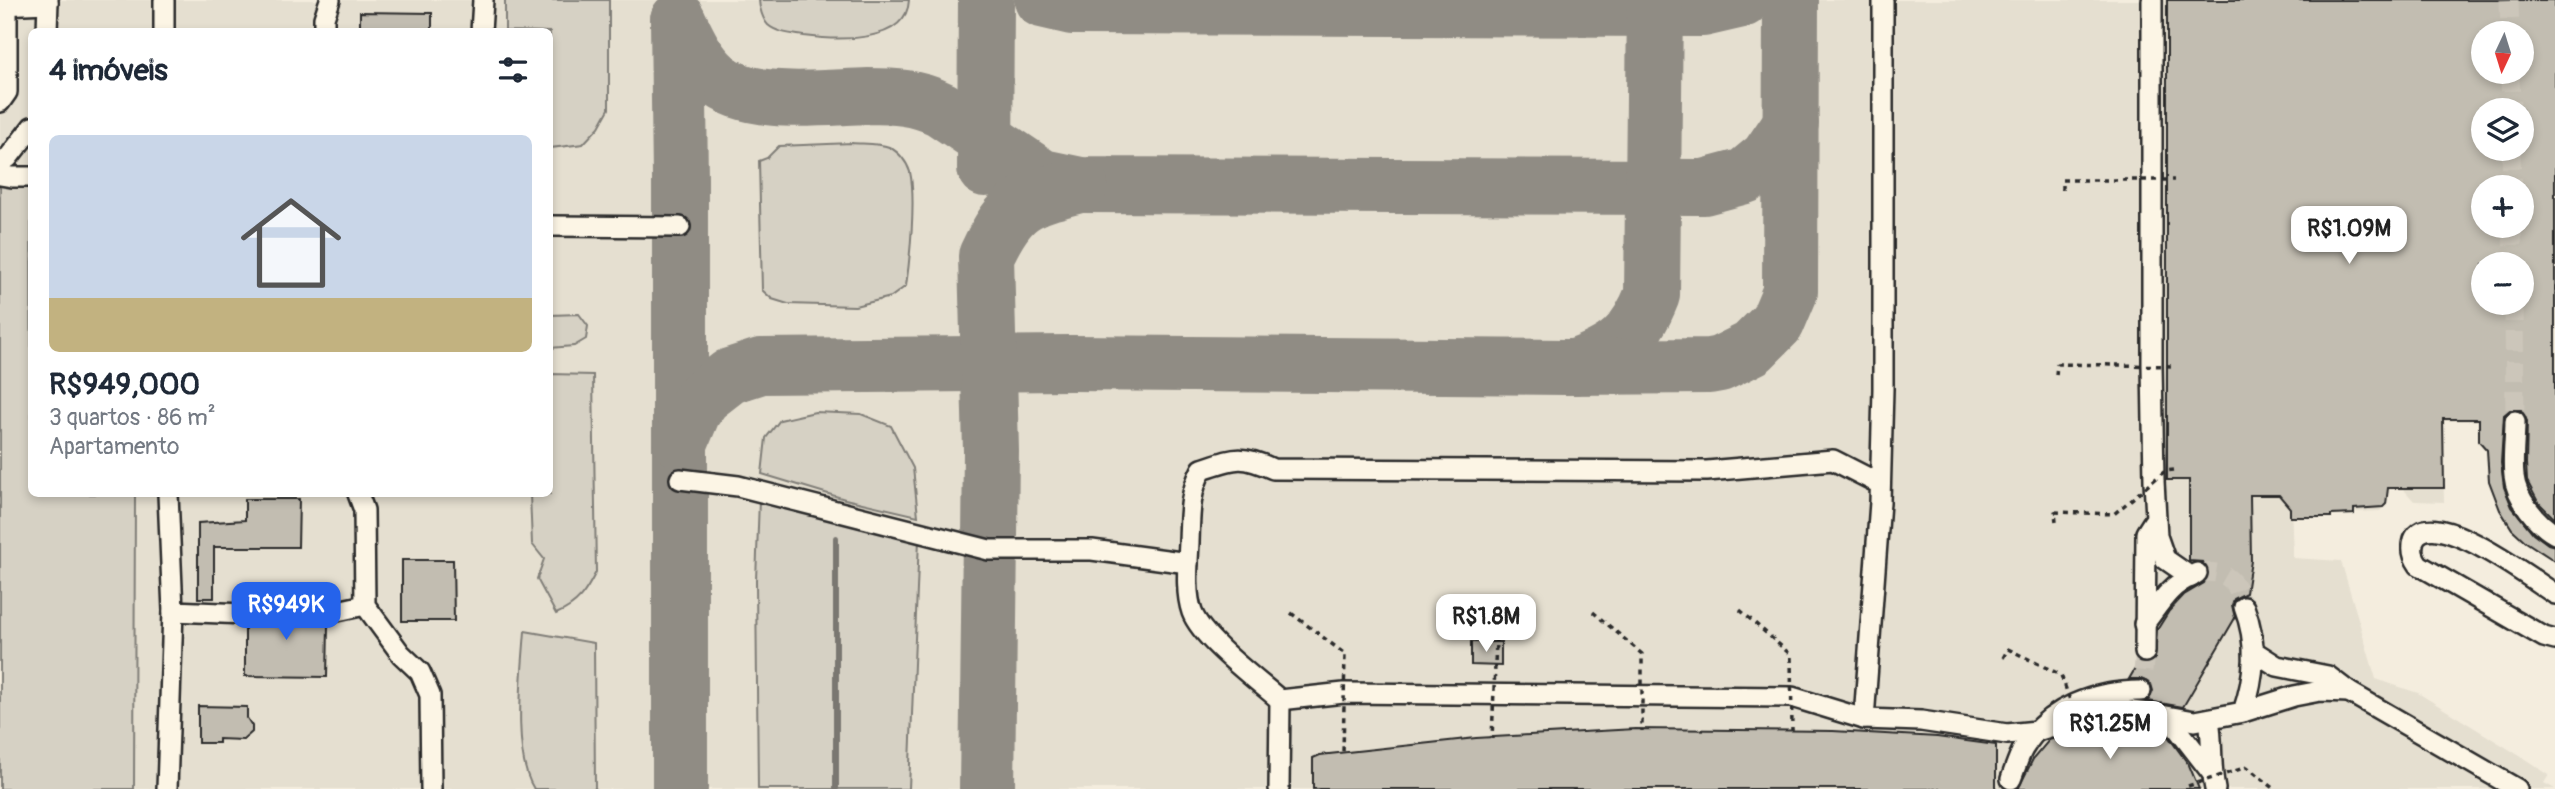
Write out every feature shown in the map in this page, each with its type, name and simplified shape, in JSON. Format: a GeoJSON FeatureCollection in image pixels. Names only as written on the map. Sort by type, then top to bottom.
{"type":"FeatureCollection","features":[{"type":"Feature","properties":{"kind":"street"},"geometry":{"type":"LineString","coordinates":[[164,0],[164,28]]}},
{"type":"Feature","properties":{"kind":"street"},"geometry":{"type":"LineString","coordinates":[[324,28],[330,0]]}},
{"type":"Feature","properties":{"kind":"street"},"geometry":{"type":"LineString","coordinates":[[481,28],[483,0]]}},
{"type":"Feature","properties":{"kind":"street"},"geometry":{"type":"LineString","coordinates":[[1864,719],[1880,484],[1883,389],[1882,0]]}},
{"type":"Feature","properties":{"kind":"street"},"geometry":{"type":"LineString","coordinates":[[2144,624],[2172,589],[2183,579],[2194,575],[2165,559],[2157,536],[2152,365],[2152,0]]}},
{"type":"Feature","properties":{"kind":"street"},"geometry":{"type":"LineString","coordinates":[[0,102],[6,92],[5,3],[48,2],[47,28]]}},
{"type":"Feature","properties":{"kind":"street"},"geometry":{"type":"LineString","coordinates":[[0,163],[8,158],[28,132]]}},
{"type":"Feature","properties":{"kind":"street"},"geometry":{"type":"LineString","coordinates":[[0,175],[28,177]]}},
{"type":"Feature","properties":{"kind":"street"},"geometry":{"type":"LineString","coordinates":[[553,226],[680,227]]}},
{"type":"Feature","properties":{"kind":"street"},"geometry":{"type":"LineString","coordinates":[[2515,421],[2514,478],[2521,498],[2546,528],[2555,534]]}},
{"type":"Feature","properties":{"kind":"street"},"geometry":{"type":"LineString","coordinates":[[1880,484],[1833,460],[1707,471],[1273,469],[1249,458],[1231,460],[1202,469],[1194,484],[1190,500],[1188,563],[1192,612],[1202,630],[1280,700],[1344,693],[1792,697],[1864,719],[1921,721],[2007,734],[2038,731],[2102,711],[2123,710],[2179,720],[2209,719],[2243,712],[2294,696],[2320,691],[2349,692]]}},
{"type":"Feature","properties":{"kind":"street"},"geometry":{"type":"LineString","coordinates":[[680,479],[738,486],[989,550],[1092,550],[1188,563]]}},
{"type":"Feature","properties":{"kind":"street"},"geometry":{"type":"LineString","coordinates":[[167,789],[173,611],[169,497]]}},
{"type":"Feature","properties":{"kind":"street"},"geometry":{"type":"LineString","coordinates":[[359,497],[364,510],[365,605],[401,654],[420,672],[430,695],[431,789]]}},
{"type":"Feature","properties":{"kind":"street"},"geometry":{"type":"LineString","coordinates":[[2145,652],[2146,534],[2157,514]]}},
{"type":"Feature","properties":{"kind":"street"},"geometry":{"type":"LineString","coordinates":[[2555,594],[2480,547],[2445,530],[2422,530],[2414,541],[2412,553],[2420,565],[2544,637],[2555,640]]}},
{"type":"Feature","properties":{"kind":"street"},"geometry":{"type":"LineString","coordinates":[[328,613],[365,605]]}},
{"type":"Feature","properties":{"kind":"street"},"geometry":{"type":"LineString","coordinates":[[2243,712],[2255,652],[2250,621],[2244,607]]}},
{"type":"Feature","properties":{"kind":"street"},"geometry":{"type":"LineString","coordinates":[[173,611],[245,614]]}},
{"type":"Feature","properties":{"kind":"street"},"geometry":{"type":"LineString","coordinates":[[2255,652],[2277,666],[2328,676],[2349,692],[2517,789]]}},
{"type":"Feature","properties":{"kind":"street"},"geometry":{"type":"LineString","coordinates":[[2011,779],[2023,749],[2038,731],[2071,704],[2120,691],[2141,691]]}},
{"type":"Feature","properties":{"kind":"street"},"geometry":{"type":"LineString","coordinates":[[1279,789],[1280,700]]}},
{"type":"Feature","properties":{"kind":"street"},"geometry":{"type":"LineString","coordinates":[[2157,714],[2176,727],[2213,780]]}},
{"type":"Feature","properties":{"kind":"street"},"geometry":{"type":"LineString","coordinates":[[2209,719],[2213,780]]}},
{"type":"Feature","properties":{"kind":"path"},"geometry":{"type":"LineString","coordinates":[[2062,190],[2062,180],[2174,180]]}},
{"type":"Feature","properties":{"kind":"path"},"geometry":{"type":"LineString","coordinates":[[2056,375],[2057,364],[2174,366]]}},
{"type":"Feature","properties":{"kind":"path"},"geometry":{"type":"LineString","coordinates":[[2056,522],[2055,512],[2114,514],[2165,471],[2174,470]]}},
{"type":"Feature","properties":{"kind":"path"},"geometry":{"type":"LineString","coordinates":[[1446,600],[1496,640],[1492,739]]}},
{"type":"Feature","properties":{"kind":"path"},"geometry":{"type":"LineString","coordinates":[[1740,610],[1791,655],[1792,730]]}},
{"type":"Feature","properties":{"kind":"path"},"geometry":{"type":"LineString","coordinates":[[1593,611],[1642,654],[1642,731]]}},
{"type":"Feature","properties":{"kind":"path"},"geometry":{"type":"LineString","coordinates":[[1291,613],[1345,654],[1343,754]]}},
{"type":"Feature","properties":{"kind":"path"},"geometry":{"type":"LineString","coordinates":[[2003,658],[2007,649],[2061,675],[2082,734]]}},
{"type":"Feature","properties":{"kind":"path"},"geometry":{"type":"LineString","coordinates":[[2188,786],[2247,767],[2275,789]]}},
{"type":"Feature","properties":{"kind":"shaded area"},"geometry":{"type":"Polygon","coordinates":[[[0,0],[2555,0],[2555,420],[2442,421],[2444,502],[2414,501],[2398,483],[2378,483],[2387,496],[2386,504],[2380,511],[2355,512],[2355,516],[2344,516],[2343,513],[2291,502],[2293,558],[2341,561],[2376,679],[2418,693],[2528,761],[2549,775],[2544,783],[2555,789],[0,789],[0,0]]]}},
{"type":"Feature","properties":{"kind":"shaded area"},"geometry":{"type":"Polygon","coordinates":[[[505,0],[609,0],[609,109],[599,127],[583,144],[553,148],[553,28],[505,28],[505,0]]]}},
{"type":"Feature","properties":{"kind":"shaded area"},"geometry":{"type":"Polygon","coordinates":[[[759,0],[909,0],[905,15],[896,25],[883,32],[833,38],[790,34],[772,28],[763,17],[759,0]]]}},
{"type":"Feature","properties":{"kind":"shaded area"},"geometry":{"type":"Polygon","coordinates":[[[852,143],[889,147],[899,154],[909,168],[912,212],[906,286],[891,297],[855,306],[788,304],[772,299],[762,290],[759,161],[767,158],[779,146],[852,143]]]}},
{"type":"Feature","properties":{"kind":"shaded area"},"geometry":{"type":"Polygon","coordinates":[[[0,186],[28,186],[28,497],[135,497],[134,789],[0,789],[0,186]]]}},
{"type":"Feature","properties":{"kind":"shaded area"},"geometry":{"type":"Polygon","coordinates":[[[579,314],[588,326],[586,339],[574,346],[553,348],[553,315],[579,314]]]}},
{"type":"Feature","properties":{"kind":"shaded area"},"geometry":{"type":"Polygon","coordinates":[[[553,374],[593,375],[596,572],[580,597],[556,614],[537,579],[544,559],[532,544],[530,497],[553,497],[553,374]]]}},
{"type":"Feature","properties":{"kind":"shaded area"},"geometry":{"type":"Polygon","coordinates":[[[815,412],[861,414],[891,426],[913,468],[918,516],[845,499],[762,474],[766,438],[780,420],[815,412]]]}},
{"type":"Feature","properties":{"kind":"shaded area"},"geometry":{"type":"Polygon","coordinates":[[[759,500],[919,539],[909,789],[758,789],[756,580],[759,500]]]}},
{"type":"Feature","properties":{"kind":"shaded area"},"geometry":{"type":"Polygon","coordinates":[[[525,631],[594,643],[595,789],[534,789],[527,774],[520,713],[525,631]]]}},
{"type":"Feature","properties":{"kind":"building"},"geometry":{"type":"Polygon","coordinates":[[[2167,0],[2555,0],[2555,519],[2538,502],[2527,481],[2527,421],[2521,410],[2510,410],[2504,415],[2501,463],[2504,487],[2512,507],[2533,533],[2555,546],[2555,561],[2526,542],[2512,529],[2500,510],[2489,481],[2487,450],[2479,441],[2479,419],[2443,419],[2444,488],[2388,488],[2386,504],[2383,507],[2354,509],[2354,514],[2331,517],[2290,517],[2290,508],[2279,495],[2250,495],[2251,561],[2246,593],[2234,599],[2232,605],[2235,618],[2183,707],[2148,701],[2153,691],[2151,684],[2141,679],[2129,679],[2139,662],[2146,664],[2155,659],[2157,630],[2169,611],[2184,595],[2204,583],[2209,573],[2203,562],[2189,561],[2189,480],[2167,480],[2167,0]]]}},
{"type":"Feature","properties":{"kind":"building"},"geometry":{"type":"Polygon","coordinates":[[[360,12],[432,13],[432,28],[360,28],[360,12]]]}},
{"type":"Feature","properties":{"kind":"building"},"geometry":{"type":"Polygon","coordinates":[[[245,499],[299,499],[298,547],[214,547],[214,598],[198,598],[198,523],[245,520],[245,499]]]}},
{"type":"Feature","properties":{"kind":"building"},"geometry":{"type":"Polygon","coordinates":[[[402,560],[453,560],[454,621],[402,621],[402,560]]]}},
{"type":"Feature","properties":{"kind":"building"},"geometry":{"type":"Polygon","coordinates":[[[250,603],[320,604],[316,615],[319,622],[328,625],[327,677],[245,676],[245,626],[255,621],[257,615],[250,603]]]}},
{"type":"Feature","properties":{"kind":"building"},"geometry":{"type":"Polygon","coordinates":[[[1471,642],[1501,642],[1501,666],[1471,665],[1471,642]]]}},
{"type":"Feature","properties":{"kind":"building"},"geometry":{"type":"Polygon","coordinates":[[[198,706],[247,707],[247,718],[252,732],[243,740],[219,739],[219,743],[198,743],[198,706]]]}},
{"type":"Feature","properties":{"kind":"building"},"geometry":{"type":"Polygon","coordinates":[[[2123,722],[2153,726],[2167,735],[2189,765],[2199,789],[2018,789],[2033,759],[2049,740],[2104,723],[2123,722]]]}},
{"type":"Feature","properties":{"kind":"building"},"geometry":{"type":"Polygon","coordinates":[[[1635,729],[1833,731],[1937,737],[1996,745],[1996,789],[1313,789],[1313,758],[1320,755],[1476,738],[1635,729]]]}},
{"type":"Feature","properties":{"kind":"waterway"},"geometry":{"type":"LineString","coordinates":[[836,538],[836,789]]}},
{"type":"Feature","properties":{"kind":"taxiway"},"geometry":{"type":"LineString","coordinates":[[985,169],[986,0]]}},
{"type":"Feature","properties":{"kind":"taxiway"},"geometry":{"type":"LineString","coordinates":[[1042,0],[1072,7],[1703,9],[1742,0]]}},
{"type":"Feature","properties":{"kind":"taxiway"},"geometry":{"type":"LineString","coordinates":[[1575,367],[1623,342],[1639,322],[1652,295],[1655,0]]}},
{"type":"Feature","properties":{"kind":"taxiway"},"geometry":{"type":"LineString","coordinates":[[681,441],[693,412],[703,397],[730,376],[761,366],[1071,363],[1565,367],[1720,364],[1752,348],[1777,323],[1790,292],[1791,0]]}},
{"type":"Feature","properties":{"kind":"taxiway"},"geometry":{"type":"LineString","coordinates":[[678,20],[704,66],[716,78],[748,94],[789,99],[887,96],[923,102],[941,109],[1042,177],[1080,185],[1704,187],[1745,176],[1768,157],[1791,123]]}},
{"type":"Feature","properties":{"kind":"taxiway"},"geometry":{"type":"LineString","coordinates":[[678,20],[680,789]]}},
{"type":"Feature","properties":{"kind":"taxiway"},"geometry":{"type":"LineString","coordinates":[[987,789],[991,451],[986,256],[1004,224],[1022,205],[1046,194],[1080,185]]}},
{"type":"Feature","properties":{"kind":"tunnel"},"geometry":{"type":"LineString","coordinates":[[2509,0],[2510,21]]}},
{"type":"Feature","properties":{"kind":"tunnel"},"geometry":{"type":"LineString","coordinates":[[2510,84],[2511,98]]}},
{"type":"Feature","properties":{"kind":"tunnel"},"geometry":{"type":"LineString","coordinates":[[2511,161],[2512,175]]}},
{"type":"Feature","properties":{"kind":"tunnel"},"geometry":{"type":"LineString","coordinates":[[2512,238],[2513,252]]}},
{"type":"Feature","properties":{"kind":"tunnel"},"geometry":{"type":"LineString","coordinates":[[2514,315],[2515,421]]}},
{"type":"Feature","properties":{"kind":"tunnel"},"geometry":{"type":"LineString","coordinates":[[2197,573],[2216,573],[2229,578],[2238,590],[2244,607]]}},
{"type":"Feature","properties":{"kind":"tunnel"},"geometry":{"type":"LineString","coordinates":[[245,614],[328,613]]}},
{"type":"Feature","properties":{"kind":"tunnel"},"geometry":{"type":"LineString","coordinates":[[2145,652],[2141,691],[2157,714]]}}]}
